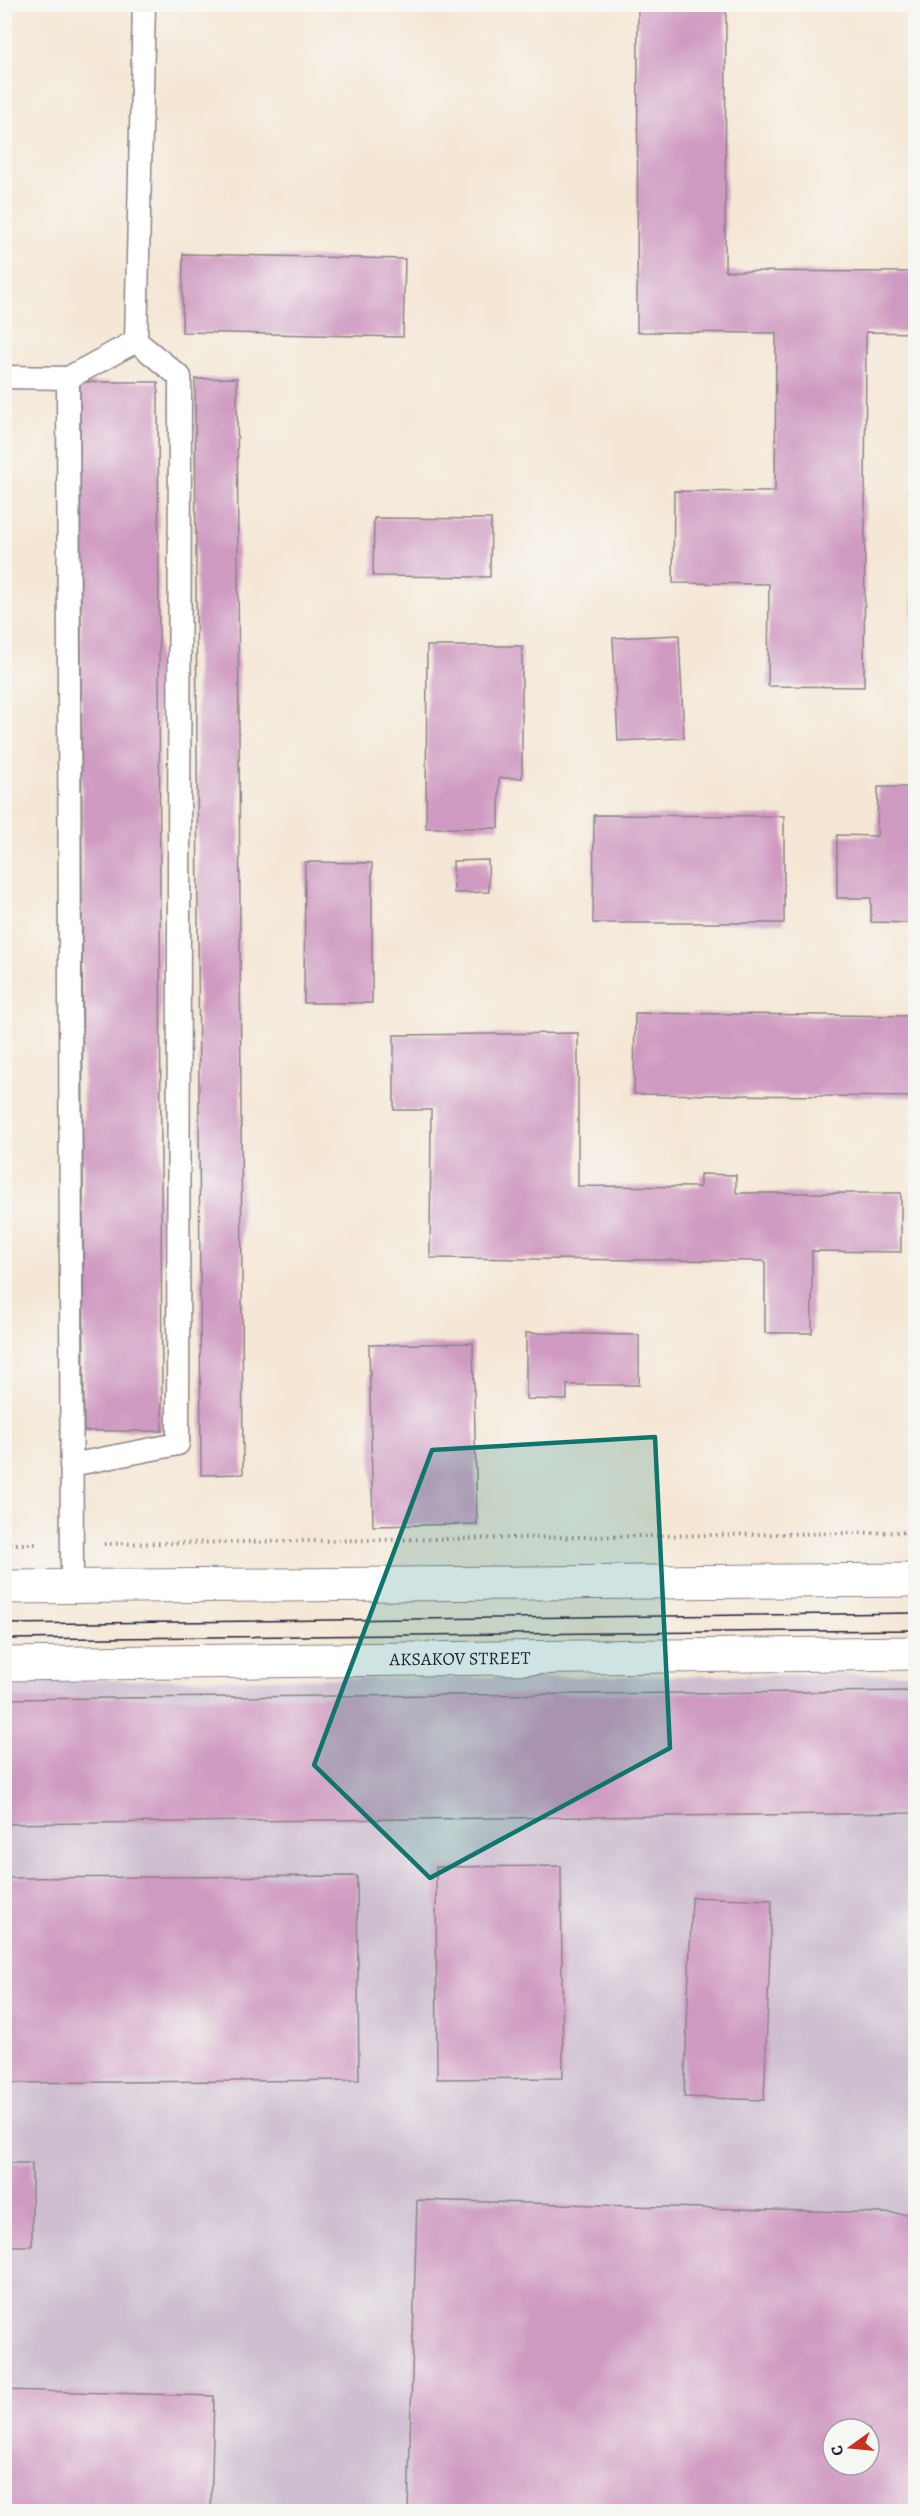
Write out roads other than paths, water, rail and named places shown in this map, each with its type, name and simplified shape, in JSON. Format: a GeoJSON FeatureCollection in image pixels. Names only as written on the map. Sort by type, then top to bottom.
{"type":"FeatureCollection","features":[{"type":"Feature","properties":{"kind":"street"},"geometry":{"type":"LineString","coordinates":[[4,1587],[915,1580]]}},
{"type":"Feature","properties":{"kind":"street","name":"AKSAKOV STREET"},"geometry":{"type":"LineString","coordinates":[[4,1664],[915,1653]]}},
{"type":"Feature","properties":{"kind":"lane"},"geometry":{"type":"LineString","coordinates":[[136,341],[144,4]]}},
{"type":"Feature","properties":{"kind":"lane"},"geometry":{"type":"LineString","coordinates":[[4,377],[68,378],[136,341]]}},
{"type":"Feature","properties":{"kind":"lane"},"geometry":{"type":"LineString","coordinates":[[71,1465],[178,1444],[180,377],[136,341]]}},
{"type":"Feature","properties":{"kind":"lane"},"geometry":{"type":"LineString","coordinates":[[68,378],[72,1587]]}},
{"type":"Feature","properties":{"kind":"tram line"},"geometry":{"type":"LineString","coordinates":[[4,1624],[916,1613]]}},
{"type":"Feature","properties":{"kind":"tram line"},"geometry":{"type":"LineString","coordinates":[[4,1639],[916,1630]]}}]}
